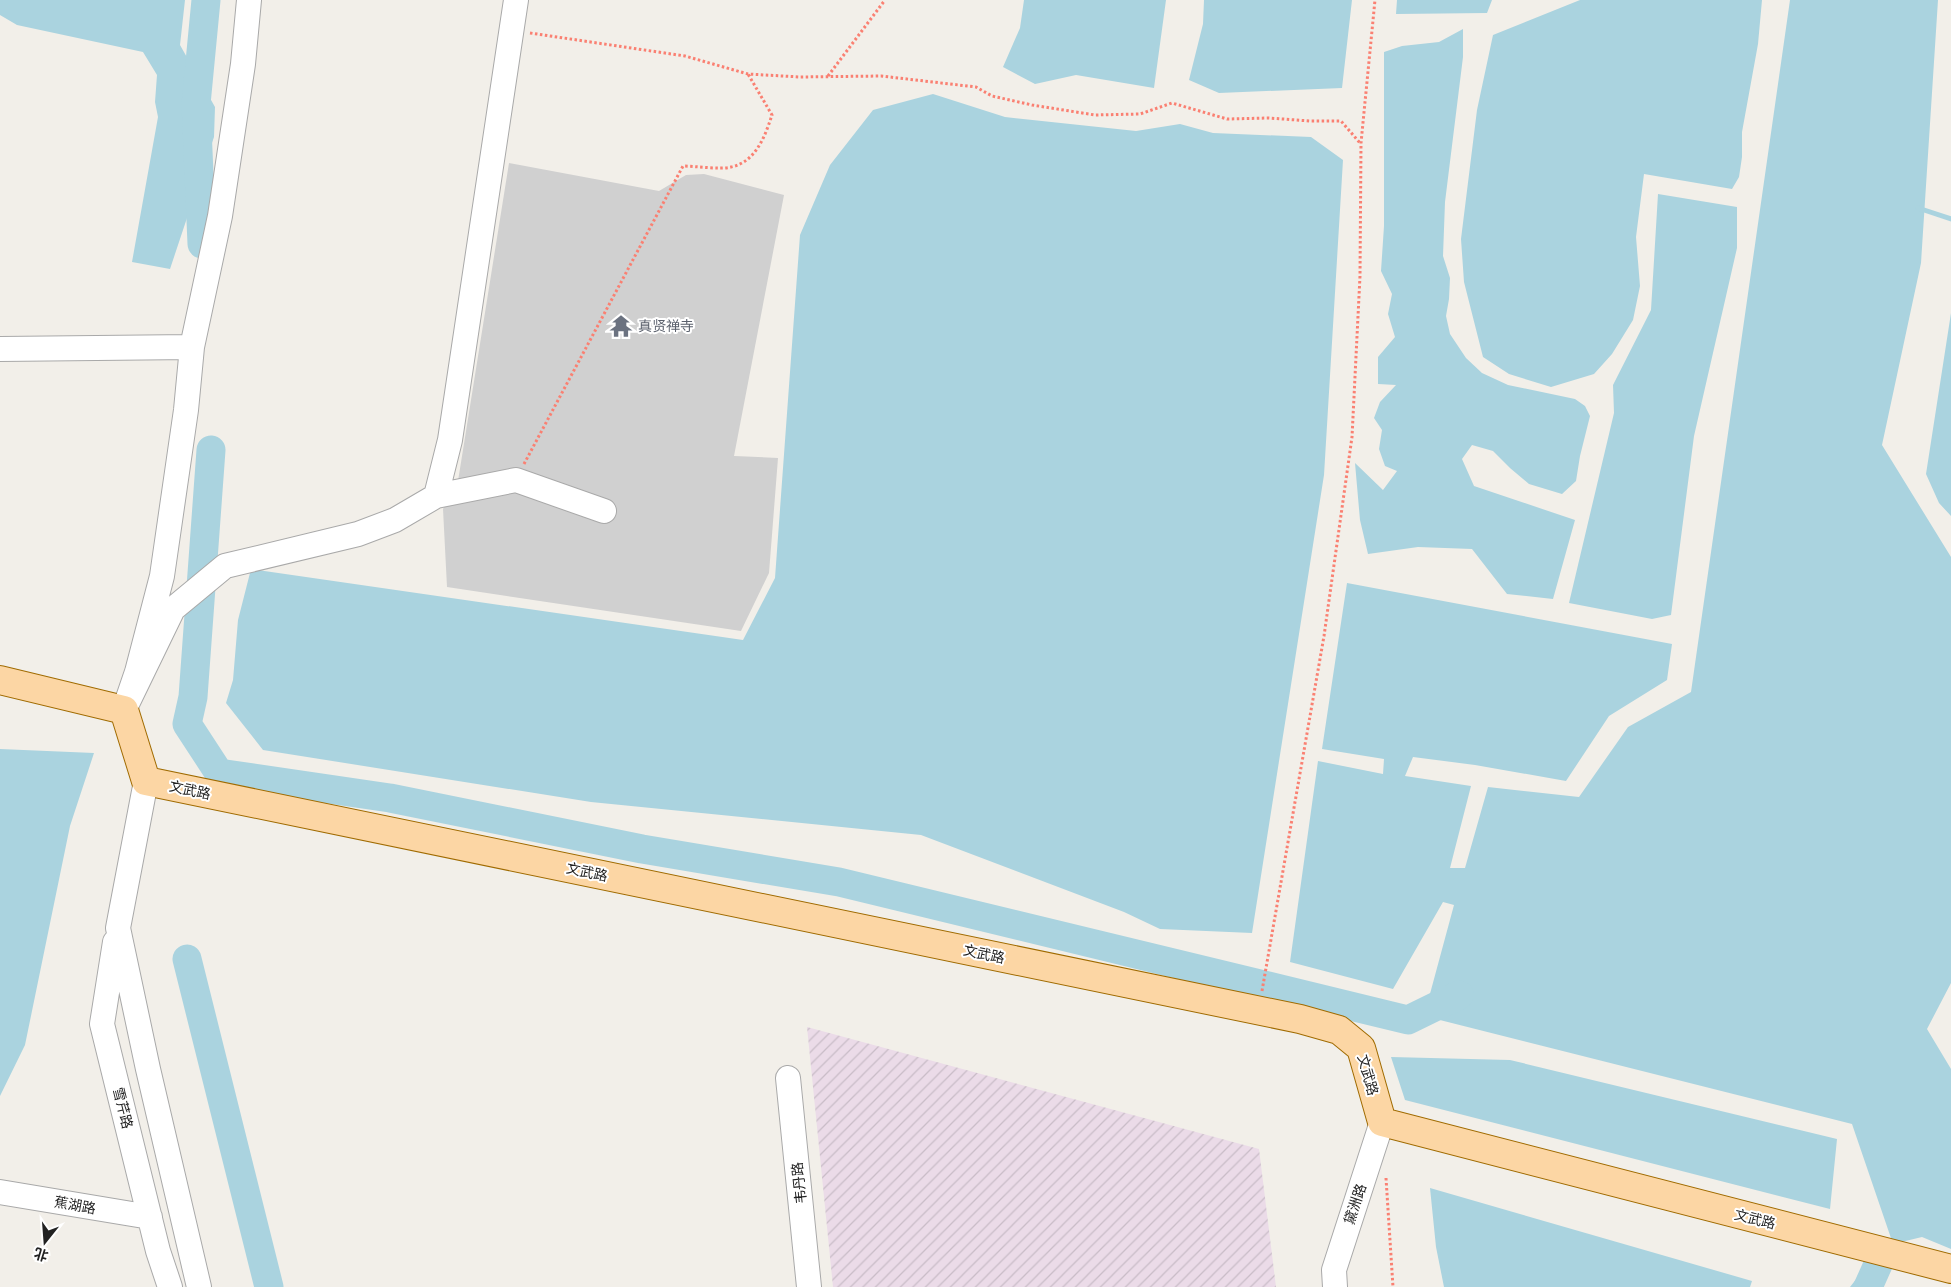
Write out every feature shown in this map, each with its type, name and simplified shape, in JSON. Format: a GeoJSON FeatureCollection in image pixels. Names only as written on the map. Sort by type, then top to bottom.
{"type":"FeatureCollection","features":[{"type":"Feature","properties":{"kind":"main road"},"geometry":{"type":"LineString","coordinates":[[0,680],[124,710],[146,781]]}},
{"type":"Feature","properties":{"kind":"main road","name":"文武路"},"geometry":{"type":"LineString","coordinates":[[146,781],[1308,1021],[1339,1030],[1361,1048],[1382,1122],[1951,1269]]}},
{"type":"Feature","properties":{"kind":"street"},"geometry":{"type":"LineString","coordinates":[[124,710],[137,672],[162,576],[186,410],[192,347],[220,216],[243,64],[249,0]]}},
{"type":"Feature","properties":{"kind":"street"},"geometry":{"type":"LineString","coordinates":[[436,496],[450,440],[516,0]]}},
{"type":"Feature","properties":{"kind":"street"},"geometry":{"type":"LineString","coordinates":[[0,349],[192,347]]}},
{"type":"Feature","properties":{"kind":"street"},"geometry":{"type":"LineString","coordinates":[[124,710],[174,609],[225,566],[358,534],[395,520],[436,496],[516,480],[604,511]]}},
{"type":"Feature","properties":{"kind":"street","name":"雪芹路"},"geometry":{"type":"LineString","coordinates":[[146,781],[102,1024],[150,1217],[170,1287]]}},
{"type":"Feature","properties":{"kind":"street","name":"雪芹路"},"geometry":{"type":"LineString","coordinates":[[118,928],[148,1068],[199,1287]]}},
{"type":"Feature","properties":{"kind":"street","name":"韦丹路"},"geometry":{"type":"LineString","coordinates":[[788,1078],[809,1287]]}},
{"type":"Feature","properties":{"kind":"street","name":"黛洲路"},"geometry":{"type":"LineString","coordinates":[[1335,1287],[1334,1270],[1382,1122]]}},
{"type":"Feature","properties":{"kind":"street","name":"蕉湖路"},"geometry":{"type":"LineString","coordinates":[[0,1192],[150,1217]]}},
{"type":"Feature","properties":{"kind":"path"},"geometry":{"type":"LineString","coordinates":[[827,76],[885,0]]}},
{"type":"Feature","properties":{"kind":"path"},"geometry":{"type":"LineString","coordinates":[[1260,1000],[1324,636],[1352,437],[1360,276],[1361,143],[1375,0]]}},
{"type":"Feature","properties":{"kind":"path"},"geometry":{"type":"LineString","coordinates":[[512,29],[685,56],[748,74],[882,76],[976,87],[992,96],[1095,115],[1140,114],[1172,103],[1227,120],[1270,118],[1310,122],[1341,121],[1361,143]]}},
{"type":"Feature","properties":{"kind":"path"},"geometry":{"type":"LineString","coordinates":[[516,480],[683,166],[731,167],[753,156],[767,131],[772,115],[748,74]]}},
{"type":"Feature","properties":{"kind":"path"},"geometry":{"type":"LineString","coordinates":[[1385,1171],[1393,1287]]}},
{"type":"Feature","properties":{"kind":"shaded area","name":"真贤禅寺"},"geometry":{"type":"Polygon","coordinates":[[[509,163],[659,191],[686,175],[704,174],[784,195],[734,456],[778,458],[769,573],[741,631],[447,587],[443,509],[458,481],[509,163]]]}},
{"type":"Feature","properties":{"kind":"shaded area"},"geometry":{"type":"Polygon","coordinates":[[[807,1027],[1259,1149],[1276,1287],[833,1287],[807,1027]]]}},
{"type":"Feature","properties":{"kind":"water"},"geometry":{"type":"Polygon","coordinates":[[[0,0],[185,0],[180,45],[215,107],[214,137],[170,269],[132,262],[158,117],[155,102],[157,75],[143,52],[17,25],[0,15],[0,0]]]}},
{"type":"Feature","properties":{"kind":"water"},"geometry":{"type":"Polygon","coordinates":[[[1024,0],[1166,0],[1154,88],[1076,75],[1035,84],[1003,67],[1020,28],[1024,0]]]}},
{"type":"Feature","properties":{"kind":"water"},"geometry":{"type":"Polygon","coordinates":[[[1204,0],[1352,0],[1342,88],[1219,93],[1189,80],[1203,24],[1204,0]]]}},
{"type":"Feature","properties":{"kind":"water"},"geometry":{"type":"Polygon","coordinates":[[[1397,0],[1492,0],[1487,13],[1396,14],[1397,0]]]}},
{"type":"Feature","properties":{"kind":"water"},"geometry":{"type":"Polygon","coordinates":[[[1580,0],[1762,0],[1758,44],[1742,132],[1742,157],[1739,177],[1732,189],[1644,174],[1636,237],[1640,286],[1633,320],[1612,354],[1594,374],[1551,387],[1509,374],[1483,357],[1464,282],[1461,239],[1477,110],[1493,35],[1580,0]]]}},
{"type":"Feature","properties":{"kind":"water"},"geometry":{"type":"Polygon","coordinates":[[[1790,0],[1938,0],[1921,263],[1882,445],[1951,557],[1951,983],[1927,1029],[1951,1069],[1951,1249],[1922,1237],[1893,1244],[1852,1124],[1424,1016],[1454,905],[1443,902],[1393,989],[1290,962],[1318,761],[1383,774],[1384,759],[1322,749],[1347,583],[1672,644],[1667,680],[1609,716],[1566,781],[1475,765],[1413,757],[1405,776],[1471,786],[1450,868],[1465,868],[1488,787],[1579,797],[1628,727],[1691,692],[1790,0]]]}},
{"type":"Feature","properties":{"kind":"water"},"geometry":{"type":"Polygon","coordinates":[[[1463,29],[1463,57],[1445,202],[1443,256],[1450,278],[1446,316],[1450,334],[1466,358],[1482,373],[1508,385],[1575,399],[1585,406],[1590,416],[1576,481],[1562,494],[1529,484],[1493,451],[1472,445],[1462,459],[1474,486],[1575,520],[1553,599],[1507,594],[1472,549],[1418,547],[1368,554],[1360,520],[1355,463],[1383,490],[1397,471],[1385,466],[1379,449],[1382,430],[1374,418],[1380,402],[1396,385],[1378,384],[1378,357],[1395,337],[1388,314],[1392,294],[1381,271],[1384,226],[1384,52],[1402,46],[1439,42],[1463,29]]]}},
{"type":"Feature","properties":{"kind":"water"},"geometry":{"type":"Polygon","coordinates":[[[933,94],[1005,117],[1136,131],[1180,124],[1213,133],[1311,137],[1343,160],[1324,475],[1252,933],[1160,929],[1124,912],[921,835],[591,802],[263,750],[226,703],[233,680],[238,620],[251,569],[743,640],[775,578],[800,235],[830,165],[873,110],[933,94]]]}},
{"type":"Feature","properties":{"kind":"water"},"geometry":{"type":"Polygon","coordinates":[[[1658,194],[1737,207],[1737,248],[1694,436],[1671,615],[1652,619],[1569,603],[1614,413],[1613,385],[1651,310],[1658,194]]]}},
{"type":"Feature","properties":{"kind":"water"},"geometry":{"type":"Polygon","coordinates":[[[1951,313],[1951,516],[1939,503],[1926,474],[1951,313]]]}},
{"type":"Feature","properties":{"kind":"water"},"geometry":{"type":"Polygon","coordinates":[[[0,749],[94,753],[70,826],[25,1045],[0,1096],[0,749]]]}},
{"type":"Feature","properties":{"kind":"water"},"geometry":{"type":"Polygon","coordinates":[[[1391,1057],[1510,1060],[1837,1139],[1830,1209],[1405,1100],[1391,1057]]]}},
{"type":"Feature","properties":{"kind":"water"},"geometry":{"type":"Polygon","coordinates":[[[1430,1188],[1752,1281],[1750,1287],[1444,1287],[1436,1247],[1430,1188]]]}},
{"type":"Feature","properties":{"kind":"water"},"geometry":{"type":"Polygon","coordinates":[[[1861,1273],[1883,1277],[1883,1287],[1850,1287],[1861,1273]]]}},
{"type":"Feature","properties":{"kind":"waterway"},"geometry":{"type":"LineString","coordinates":[[202,244],[196,104],[206,0]]}},
{"type":"Feature","properties":{"kind":"waterway"},"geometry":{"type":"LineString","coordinates":[[1918,208],[1951,219]]}},
{"type":"Feature","properties":{"kind":"waterway"},"geometry":{"type":"LineString","coordinates":[[211,450],[193,697],[187,724],[219,773],[390,798],[642,849],[839,882],[1408,1020],[1459,995]]}},
{"type":"Feature","properties":{"kind":"waterway"},"geometry":{"type":"LineString","coordinates":[[187,959],[269,1287]]}},
{"type":"Feature","properties":{"kind":"waterway"},"geometry":{"type":"LineString","coordinates":[[1868,1287],[1880,1260]]}},
{"type":"Feature","properties":{"kind":"place","name":"真贤禅寺"},"geometry":{"type":"Point","coordinates":[621,326]}}]}
